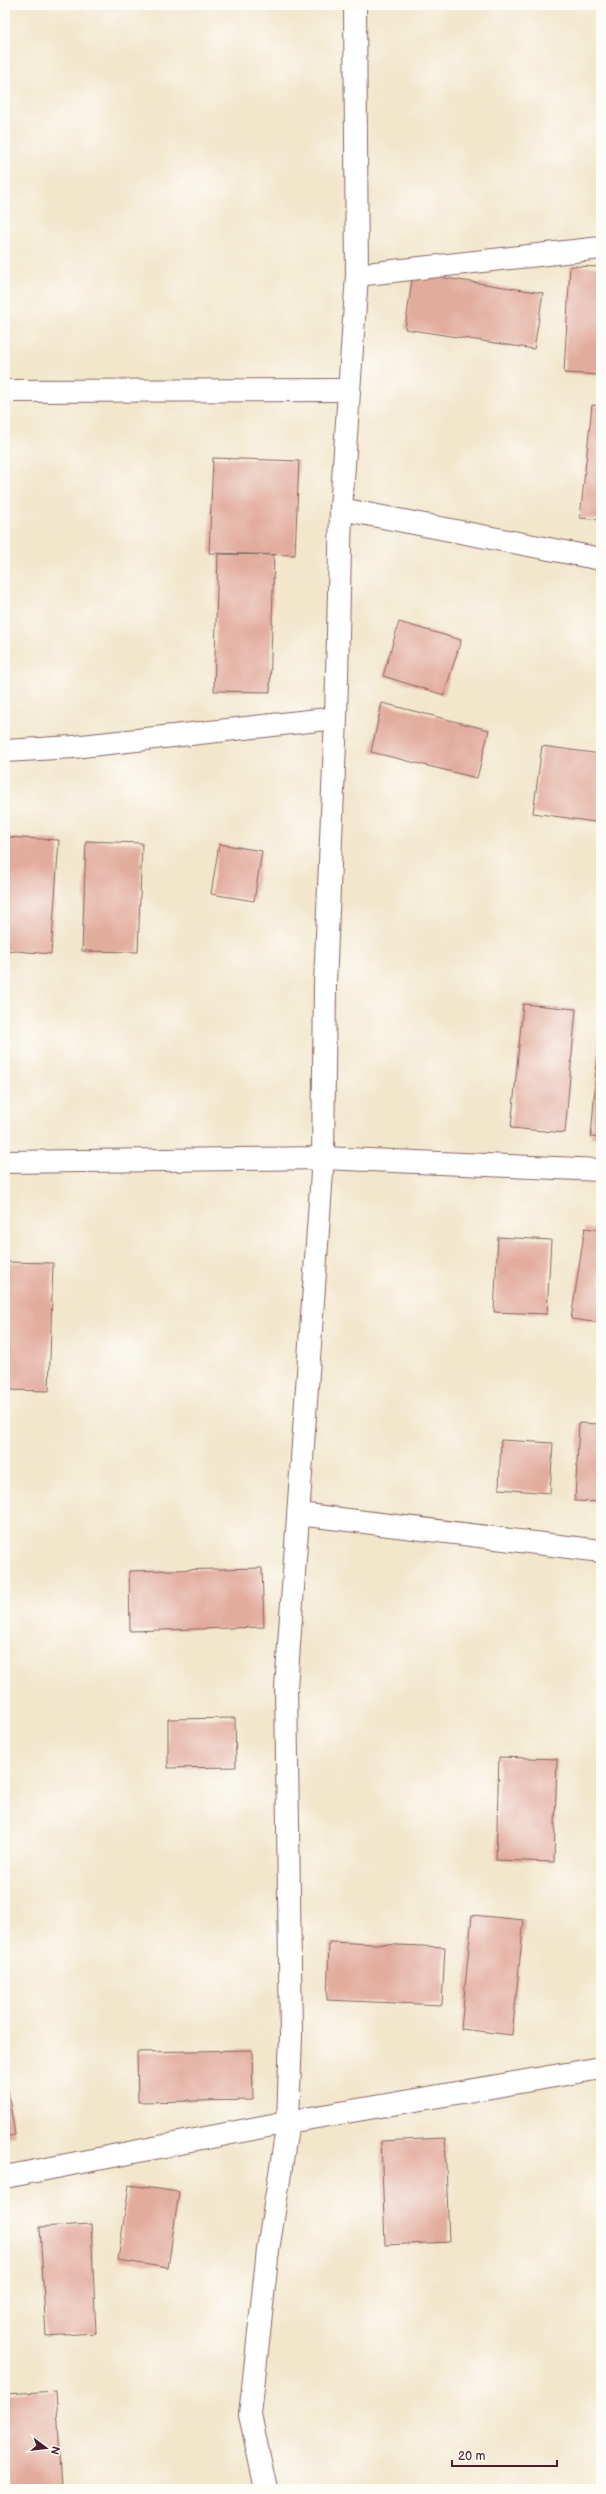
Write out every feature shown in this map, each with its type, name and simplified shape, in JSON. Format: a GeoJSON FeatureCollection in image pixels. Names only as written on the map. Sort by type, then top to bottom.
{"type":"FeatureCollection","features":[{"type":"Feature","properties":{"kind":"street"},"geometry":{"type":"LineString","coordinates":[[266,2489],[250,2415],[268,2250],[288,2122],[291,2034],[286,1688],[323,1158],[325,984],[336,718],[341,509],[357,275],[355,5]]}},
{"type":"Feature","properties":{"kind":"street"},"geometry":{"type":"LineString","coordinates":[[357,275],[601,248]]}},
{"type":"Feature","properties":{"kind":"street"},"geometry":{"type":"LineString","coordinates":[[5,391],[348,390]]}},
{"type":"Feature","properties":{"kind":"street"},"geometry":{"type":"LineString","coordinates":[[341,509],[601,559]]}},
{"type":"Feature","properties":{"kind":"street"},"geometry":{"type":"LineString","coordinates":[[5,751],[73,747],[336,718]]}},
{"type":"Feature","properties":{"kind":"street"},"geometry":{"type":"LineString","coordinates":[[5,1162],[323,1158],[601,1170]]}},
{"type":"Feature","properties":{"kind":"street"},"geometry":{"type":"LineString","coordinates":[[299,1514],[601,1551]]}},
{"type":"Feature","properties":{"kind":"street"},"geometry":{"type":"LineString","coordinates":[[5,2177],[288,2122],[601,2068]]}},
{"type":"Feature","properties":{"kind":"building"},"geometry":{"type":"Polygon","coordinates":[[[570,266],[601,267],[601,375],[564,373],[570,266]]]}},
{"type":"Feature","properties":{"kind":"building"},"geometry":{"type":"Polygon","coordinates":[[[413,273],[543,293],[534,349],[405,329],[413,273]]]}},
{"type":"Feature","properties":{"kind":"building"},"geometry":{"type":"Polygon","coordinates":[[[592,405],[601,406],[601,520],[580,518],[592,405]]]}},
{"type":"Feature","properties":{"kind":"building"},"geometry":{"type":"Polygon","coordinates":[[[213,458],[299,461],[295,555],[209,553],[213,458]]]}},
{"type":"Feature","properties":{"kind":"building"},"geometry":{"type":"Polygon","coordinates":[[[218,554],[274,555],[270,692],[214,691],[218,554]]]}},
{"type":"Feature","properties":{"kind":"building"},"geometry":{"type":"Polygon","coordinates":[[[399,622],[461,640],[444,695],[383,676],[399,622]]]}},
{"type":"Feature","properties":{"kind":"building"},"geometry":{"type":"Polygon","coordinates":[[[382,703],[489,730],[477,778],[371,752],[382,703]]]}},
{"type":"Feature","properties":{"kind":"building"},"geometry":{"type":"Polygon","coordinates":[[[542,746],[601,754],[601,823],[533,813],[542,746]]]}},
{"type":"Feature","properties":{"kind":"building"},"geometry":{"type":"Polygon","coordinates":[[[5,837],[59,840],[51,954],[5,950],[5,837]]]}},
{"type":"Feature","properties":{"kind":"building"},"geometry":{"type":"Polygon","coordinates":[[[86,841],[142,843],[138,952],[82,951],[86,841]]]}},
{"type":"Feature","properties":{"kind":"building"},"geometry":{"type":"Polygon","coordinates":[[[219,844],[262,851],[254,901],[211,894],[219,844]]]}},
{"type":"Feature","properties":{"kind":"building"},"geometry":{"type":"Polygon","coordinates":[[[523,1004],[576,1009],[565,1133],[511,1128],[523,1004]]]}},
{"type":"Feature","properties":{"kind":"building"},"geometry":{"type":"Polygon","coordinates":[[[601,1027],[601,1138],[591,1137],[601,1027]]]}},
{"type":"Feature","properties":{"kind":"building"},"geometry":{"type":"Polygon","coordinates":[[[585,1228],[601,1230],[601,1323],[571,1319],[585,1228]]]}},
{"type":"Feature","properties":{"kind":"building"},"geometry":{"type":"Polygon","coordinates":[[[498,1237],[551,1240],[547,1314],[494,1312],[498,1237]]]}},
{"type":"Feature","properties":{"kind":"building"},"geometry":{"type":"Polygon","coordinates":[[[5,1262],[53,1263],[49,1391],[5,1390],[5,1262]]]}},
{"type":"Feature","properties":{"kind":"building"},"geometry":{"type":"Polygon","coordinates":[[[579,1423],[601,1424],[601,1502],[575,1501],[579,1423]]]}},
{"type":"Feature","properties":{"kind":"building"},"geometry":{"type":"Polygon","coordinates":[[[501,1440],[553,1443],[550,1493],[499,1489],[501,1440]]]}},
{"type":"Feature","properties":{"kind":"building"},"geometry":{"type":"Polygon","coordinates":[[[262,1568],[264,1627],[130,1631],[129,1571],[262,1568]]]}},
{"type":"Feature","properties":{"kind":"building"},"geometry":{"type":"Polygon","coordinates":[[[235,1718],[236,1767],[168,1768],[168,1719],[235,1718]]]}},
{"type":"Feature","properties":{"kind":"building"},"geometry":{"type":"Polygon","coordinates":[[[499,1757],[557,1759],[554,1862],[496,1860],[499,1757]]]}},
{"type":"Feature","properties":{"kind":"building"},"geometry":{"type":"Polygon","coordinates":[[[472,1915],[524,1920],[512,2035],[461,2029],[472,1915]]]}},
{"type":"Feature","properties":{"kind":"building"},"geometry":{"type":"Polygon","coordinates":[[[329,1942],[445,1947],[442,2005],[327,2000],[329,1942]]]}},
{"type":"Feature","properties":{"kind":"building"},"geometry":{"type":"Polygon","coordinates":[[[252,2050],[253,2100],[138,2102],[137,2052],[252,2050]]]}},
{"type":"Feature","properties":{"kind":"building"},"geometry":{"type":"Polygon","coordinates":[[[5,2073],[15,2135],[5,2137],[5,2073]]]}},
{"type":"Feature","properties":{"kind":"building"},"geometry":{"type":"Polygon","coordinates":[[[445,2138],[449,2242],[385,2245],[381,2141],[445,2138]]]}},
{"type":"Feature","properties":{"kind":"building"},"geometry":{"type":"Polygon","coordinates":[[[129,2185],[179,2192],[168,2268],[118,2260],[129,2185]]]}},
{"type":"Feature","properties":{"kind":"building"},"geometry":{"type":"Polygon","coordinates":[[[91,2224],[96,2333],[46,2336],[40,2227],[91,2224]]]}},
{"type":"Feature","properties":{"kind":"building"},"geometry":{"type":"Polygon","coordinates":[[[56,2391],[62,2489],[6,2489],[5,2394],[56,2391]]]}}]}
